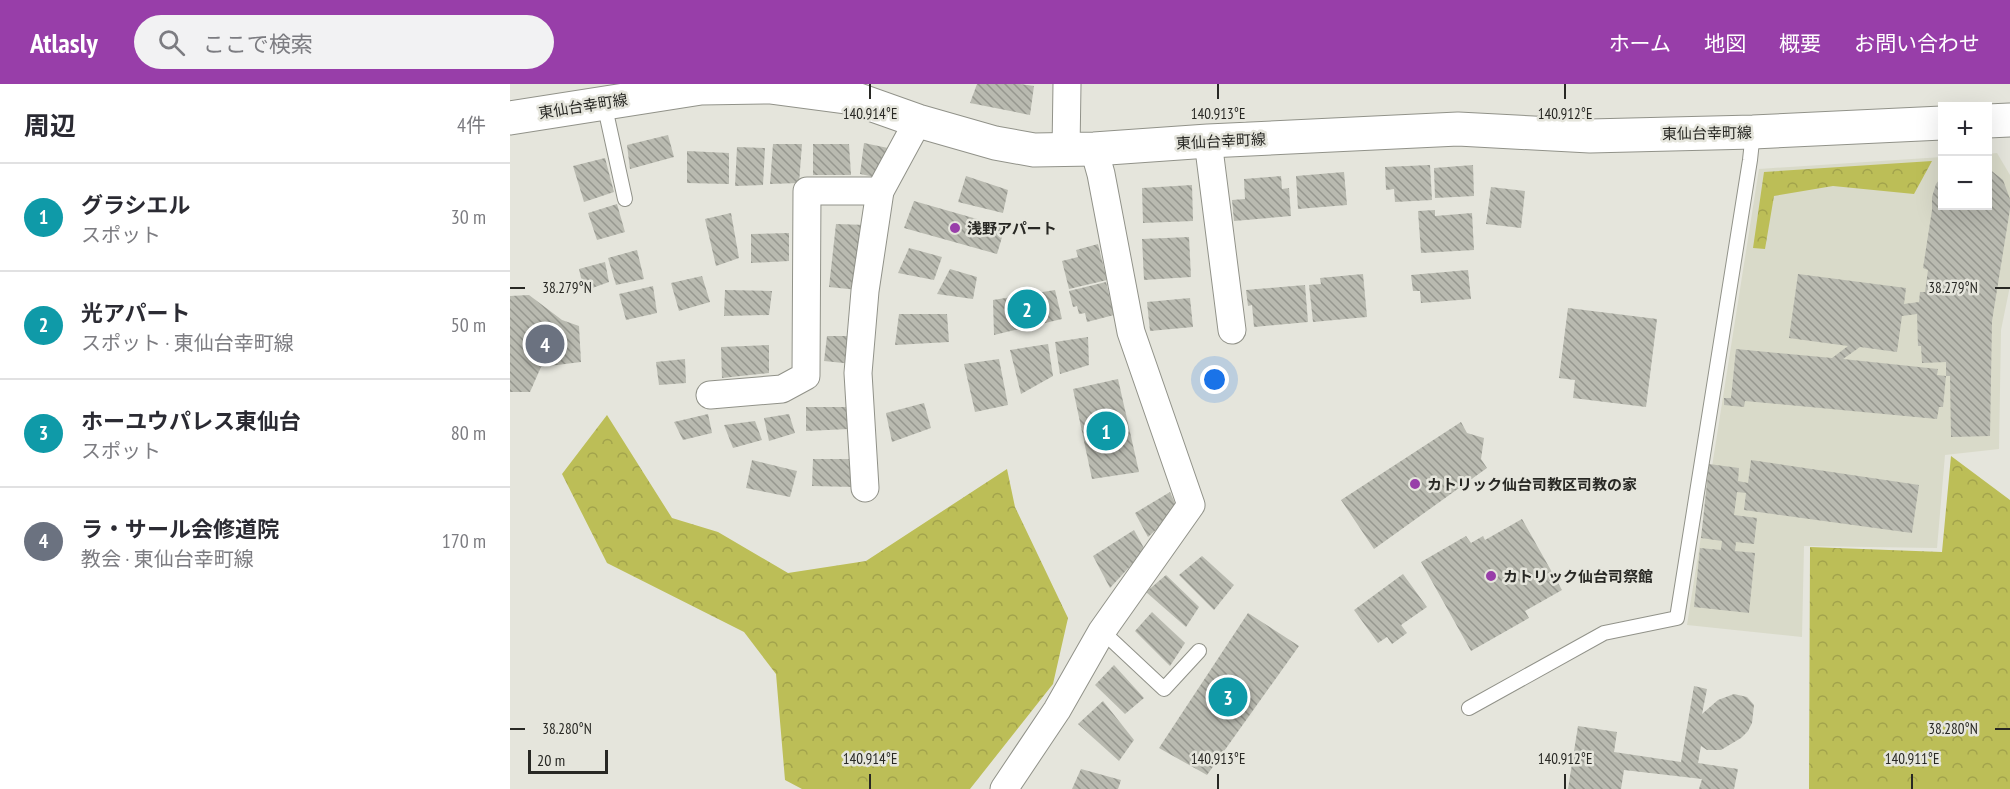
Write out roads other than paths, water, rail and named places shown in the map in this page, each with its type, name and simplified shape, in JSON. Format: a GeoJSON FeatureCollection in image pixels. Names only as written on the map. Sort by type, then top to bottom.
{"type":"FeatureCollection","features":[{"type":"Feature","properties":{"kind":"street"},"geometry":{"type":"LineString","coordinates":[[1004,789],[1057,710],[1102,631],[1191,505],[1131,332],[1080,149],[1067,84]]}},
{"type":"Feature","properties":{"kind":"street","name":"東仙台幸町線"},"geometry":{"type":"LineString","coordinates":[[510,118],[701,88],[770,87],[853,98],[918,121],[1034,150],[1458,129],[1590,136],[1753,132],[1938,123]]}},
{"type":"Feature","properties":{"kind":"street"},"geometry":{"type":"LineString","coordinates":[[1992,121],[2010,120]]}},
{"type":"Feature","properties":{"kind":"street"},"geometry":{"type":"LineString","coordinates":[[865,489],[858,374],[865,291],[880,191],[918,121]]}},
{"type":"Feature","properties":{"kind":"street"},"geometry":{"type":"LineString","coordinates":[[1208,141],[1232,330]]}},
{"type":"Feature","properties":{"kind":"street"},"geometry":{"type":"LineString","coordinates":[[710,395],[782,389],[806,376],[807,191],[880,191]]}},
{"type":"Feature","properties":{"kind":"lane"},"geometry":{"type":"LineString","coordinates":[[604,103],[625,199]]}},
{"type":"Feature","properties":{"kind":"lane"},"geometry":{"type":"LineString","coordinates":[[1469,708],[1604,633],[1677,618],[1753,132]]}},
{"type":"Feature","properties":{"kind":"lane"},"geometry":{"type":"LineString","coordinates":[[1102,631],[1164,689],[1199,651]]}},
{"type":"Feature","properties":{"kind":"place","name":"浅野アパート"},"geometry":{"type":"Point","coordinates":[955,228]}},
{"type":"Feature","properties":{"kind":"place","name":"光アパート"},"geometry":{"type":"Point","coordinates":[1027,309]}},
{"type":"Feature","properties":{"kind":"place","name":"ラ・サール会修道院"},"geometry":{"type":"Point","coordinates":[545,344]}},
{"type":"Feature","properties":{"kind":"place","name":"グラシエル"},"geometry":{"type":"Point","coordinates":[1106,431]}},
{"type":"Feature","properties":{"kind":"place","name":"カトリック仙台司教区司教の家"},"geometry":{"type":"Point","coordinates":[1415,484]}},
{"type":"Feature","properties":{"kind":"place","name":"カトリック仙台司祭館"},"geometry":{"type":"Point","coordinates":[1491,576]}},
{"type":"Feature","properties":{"kind":"place","name":"ホーユウパレス東仙台"},"geometry":{"type":"Point","coordinates":[1228,697]}}]}
